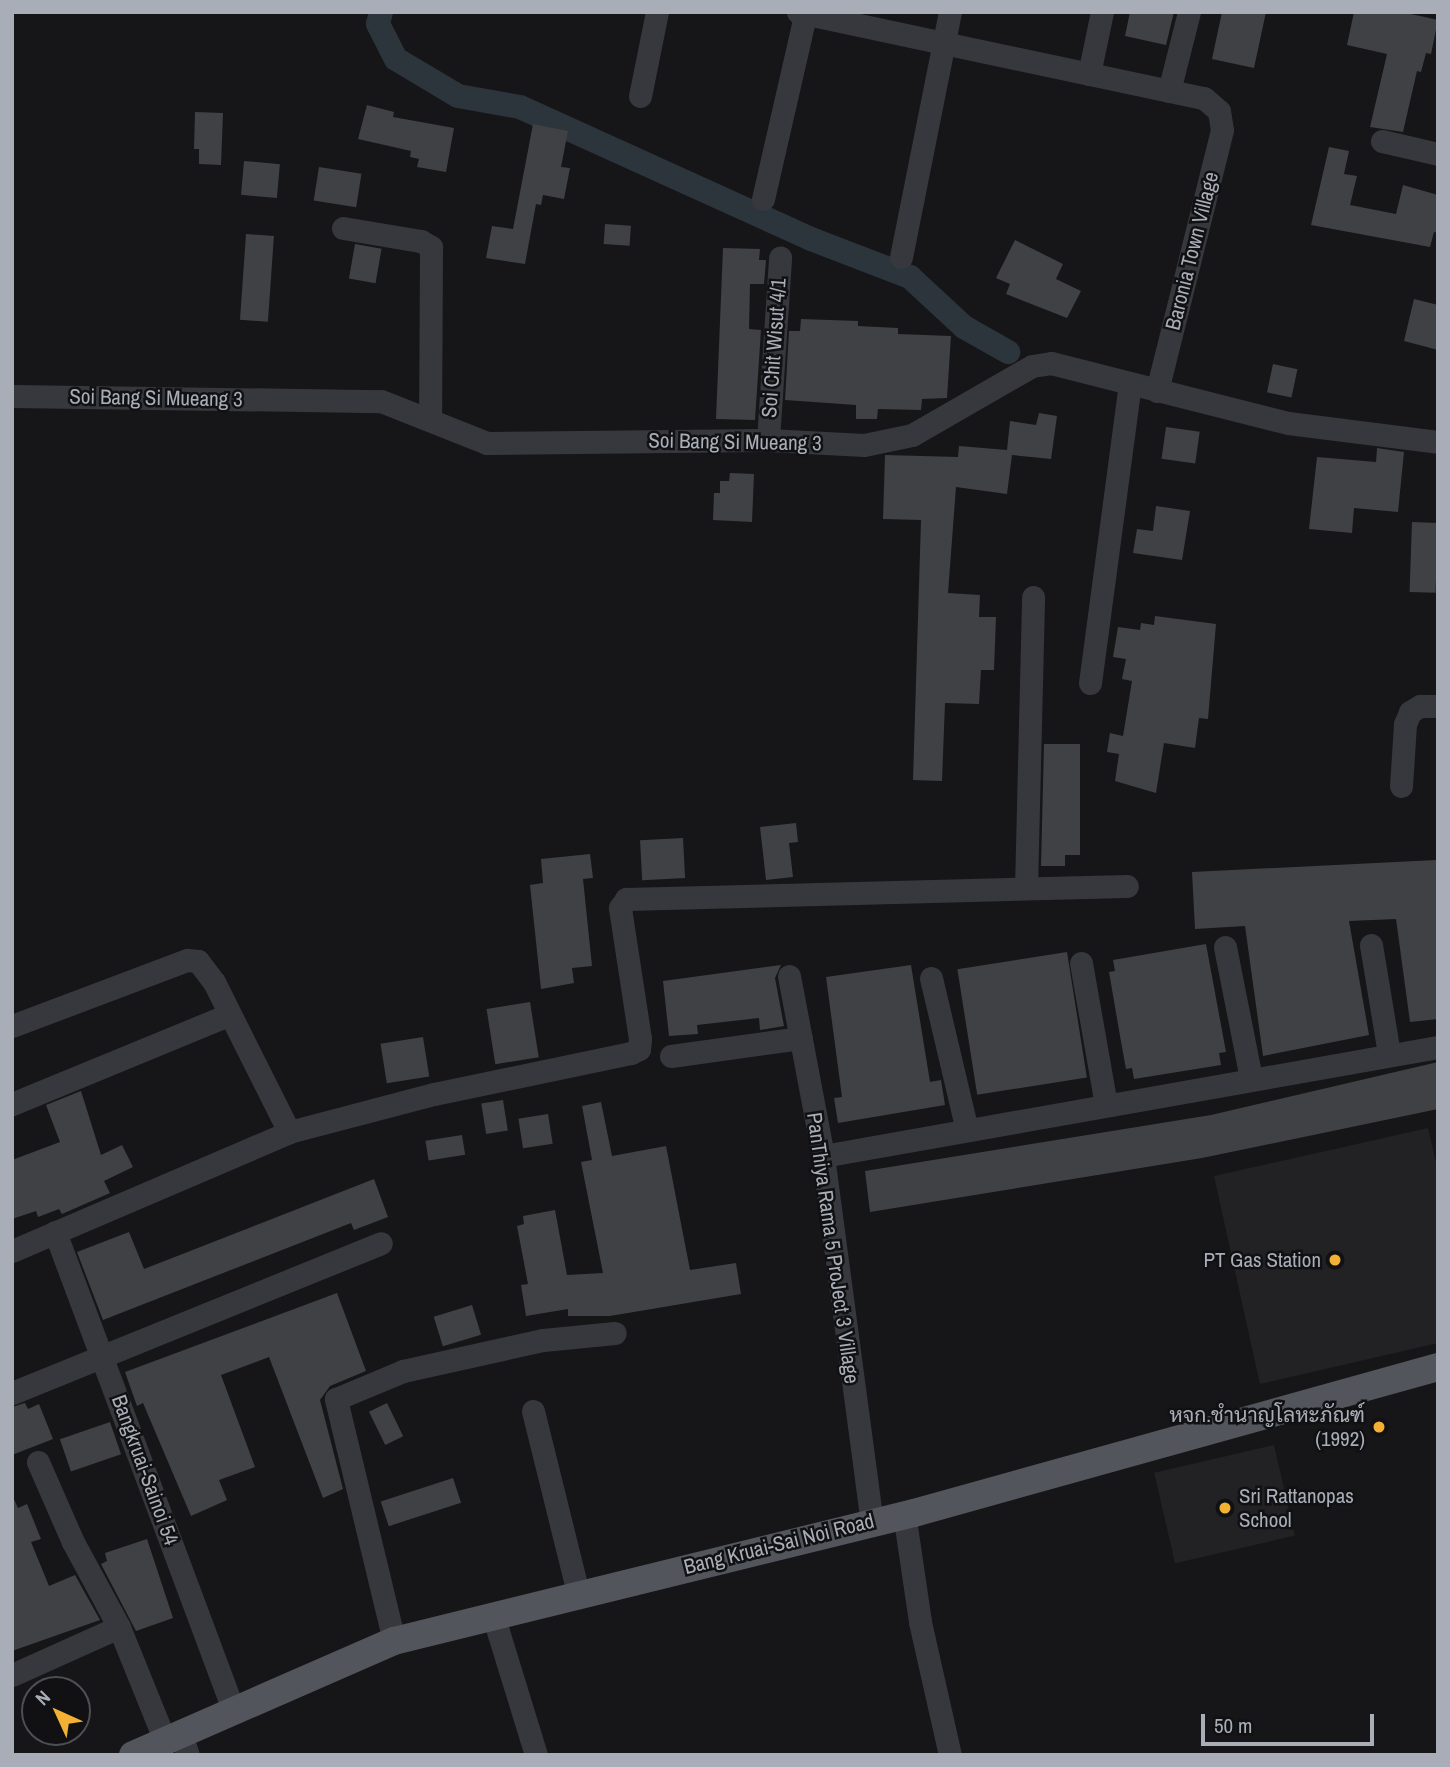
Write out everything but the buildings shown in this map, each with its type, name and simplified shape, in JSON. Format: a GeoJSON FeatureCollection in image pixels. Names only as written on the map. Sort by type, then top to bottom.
{"type":"FeatureCollection","features":[{"type":"Feature","properties":{"kind":"main road","name":"Bang Kruai-Sai Noi Road"},"geometry":{"type":"LineString","coordinates":[[133,1755],[178,1743],[233,1709],[394,1641],[904,1513],[1438,1367]]}},
{"type":"Feature","properties":{"kind":"street"},"geometry":{"type":"LineString","coordinates":[[640,96],[657,12]]}},
{"type":"Feature","properties":{"kind":"street"},"geometry":{"type":"LineString","coordinates":[[901,257],[950,12]]}},
{"type":"Feature","properties":{"kind":"street"},"geometry":{"type":"LineString","coordinates":[[1089,74],[1102,12]]}},
{"type":"Feature","properties":{"kind":"street"},"geometry":{"type":"LineString","coordinates":[[762,199],[803,13],[1169,91],[1189,12]]}},
{"type":"Feature","properties":{"kind":"street","name":"Baronia Town Village"},"geometry":{"type":"LineString","coordinates":[[1157,391],[1222,130],[1219,111],[1204,98],[1169,91]]}},
{"type":"Feature","properties":{"kind":"street"},"geometry":{"type":"LineString","coordinates":[[1382,141],[1438,154]]}},
{"type":"Feature","properties":{"kind":"street"},"geometry":{"type":"LineString","coordinates":[[343,228],[421,241],[431,247],[430,418]]}},
{"type":"Feature","properties":{"kind":"street","name":"Soi Chit Wisut 4/1"},"geometry":{"type":"LineString","coordinates":[[768,440],[780,257]]}},
{"type":"Feature","properties":{"kind":"street","name":"Soi Bang Si Mueang 3"},"geometry":{"type":"LineString","coordinates":[[12,396],[382,401],[430,418],[486,443],[768,440],[864,445],[912,435],[1032,366],[1051,363],[1288,423],[1438,442]]}},
{"type":"Feature","properties":{"kind":"street"},"geometry":{"type":"LineString","coordinates":[[1090,683],[1130,385]]}},
{"type":"Feature","properties":{"kind":"street"},"geometry":{"type":"LineString","coordinates":[[1026,888],[1033,597]]}},
{"type":"Feature","properties":{"kind":"street"},"geometry":{"type":"LineString","coordinates":[[1401,786],[1405,723],[1410,712],[1420,706],[1438,706]]}},
{"type":"Feature","properties":{"kind":"street"},"geometry":{"type":"LineString","coordinates":[[12,1251],[289,1132],[434,1094],[639,1049],[620,908],[626,899],[1127,887]]}},
{"type":"Feature","properties":{"kind":"street"},"geometry":{"type":"LineString","coordinates":[[1371,945],[1389,1054]]}},
{"type":"Feature","properties":{"kind":"street"},"geometry":{"type":"LineString","coordinates":[[1225,947],[1251,1078]]}},
{"type":"Feature","properties":{"kind":"street"},"geometry":{"type":"LineString","coordinates":[[12,1026],[187,960],[205,967],[289,1132]]}},
{"type":"Feature","properties":{"kind":"street"},"geometry":{"type":"LineString","coordinates":[[1082,963],[1105,1105]]}},
{"type":"Feature","properties":{"kind":"street","name":"PanThiya Rama 5 ProJect 3 Village"},"geometry":{"type":"LineString","coordinates":[[789,976],[823,1156],[872,1521]]}},
{"type":"Feature","properties":{"kind":"street"},"geometry":{"type":"LineString","coordinates":[[931,978],[967,1130]]}},
{"type":"Feature","properties":{"kind":"street"},"geometry":{"type":"LineString","coordinates":[[12,1104],[228,1015]]}},
{"type":"Feature","properties":{"kind":"street"},"geometry":{"type":"LineString","coordinates":[[671,1056],[801,1038]]}},
{"type":"Feature","properties":{"kind":"street"},"geometry":{"type":"LineString","coordinates":[[823,1156],[1251,1078],[1438,1047]]}},
{"type":"Feature","properties":{"kind":"street","name":"Bangkruai-Sainoi 54"},"geometry":{"type":"LineString","coordinates":[[55,1232],[233,1709]]}},
{"type":"Feature","properties":{"kind":"street"},"geometry":{"type":"LineString","coordinates":[[12,1393],[101,1353],[381,1243]]}},
{"type":"Feature","properties":{"kind":"street"},"geometry":{"type":"LineString","coordinates":[[394,1641],[336,1399],[403,1371],[543,1340],[615,1333]]}},
{"type":"Feature","properties":{"kind":"street"},"geometry":{"type":"LineString","coordinates":[[533,1411],[578,1593]]}},
{"type":"Feature","properties":{"kind":"street"},"geometry":{"type":"LineString","coordinates":[[38,1462],[72,1542],[178,1743]]}},
{"type":"Feature","properties":{"kind":"street"},"geometry":{"type":"LineString","coordinates":[[904,1513],[920,1622],[950,1755]]}},
{"type":"Feature","properties":{"kind":"street"},"geometry":{"type":"LineString","coordinates":[[493,1615],[536,1755]]}},
{"type":"Feature","properties":{"kind":"street"},"geometry":{"type":"LineString","coordinates":[[12,1675],[119,1627]]}},
{"type":"Feature","properties":{"kind":"shaded area","name":"PT Gas Station"},"geometry":{"type":"Polygon","coordinates":[[[1428,1128],[1438,1171],[1438,1343],[1260,1384],[1214,1176],[1428,1128]]]}},
{"type":"Feature","properties":{"kind":"shaded area","name":"Sri Rattanopas School"},"geometry":{"type":"Polygon","coordinates":[[[1274,1445],[1295,1536],[1175,1563],[1154,1473],[1274,1445]]]}},
{"type":"Feature","properties":{"kind":"waterway"},"geometry":{"type":"LineString","coordinates":[[381,12],[378,24],[396,59],[458,96],[520,107],[811,239],[910,277],[964,327],[1008,352]]}},
{"type":"Feature","properties":{"kind":"place","name":"PT Gas Station"},"geometry":{"type":"Point","coordinates":[1335,1260]}},
{"type":"Feature","properties":{"kind":"place","name":"หจก.ชำนาญโลหะภัณฑ์ (1992)"},"geometry":{"type":"Point","coordinates":[1379,1427]}},
{"type":"Feature","properties":{"kind":"place","name":"Sri Rattanopas School"},"geometry":{"type":"Point","coordinates":[1225,1508]}}]}
